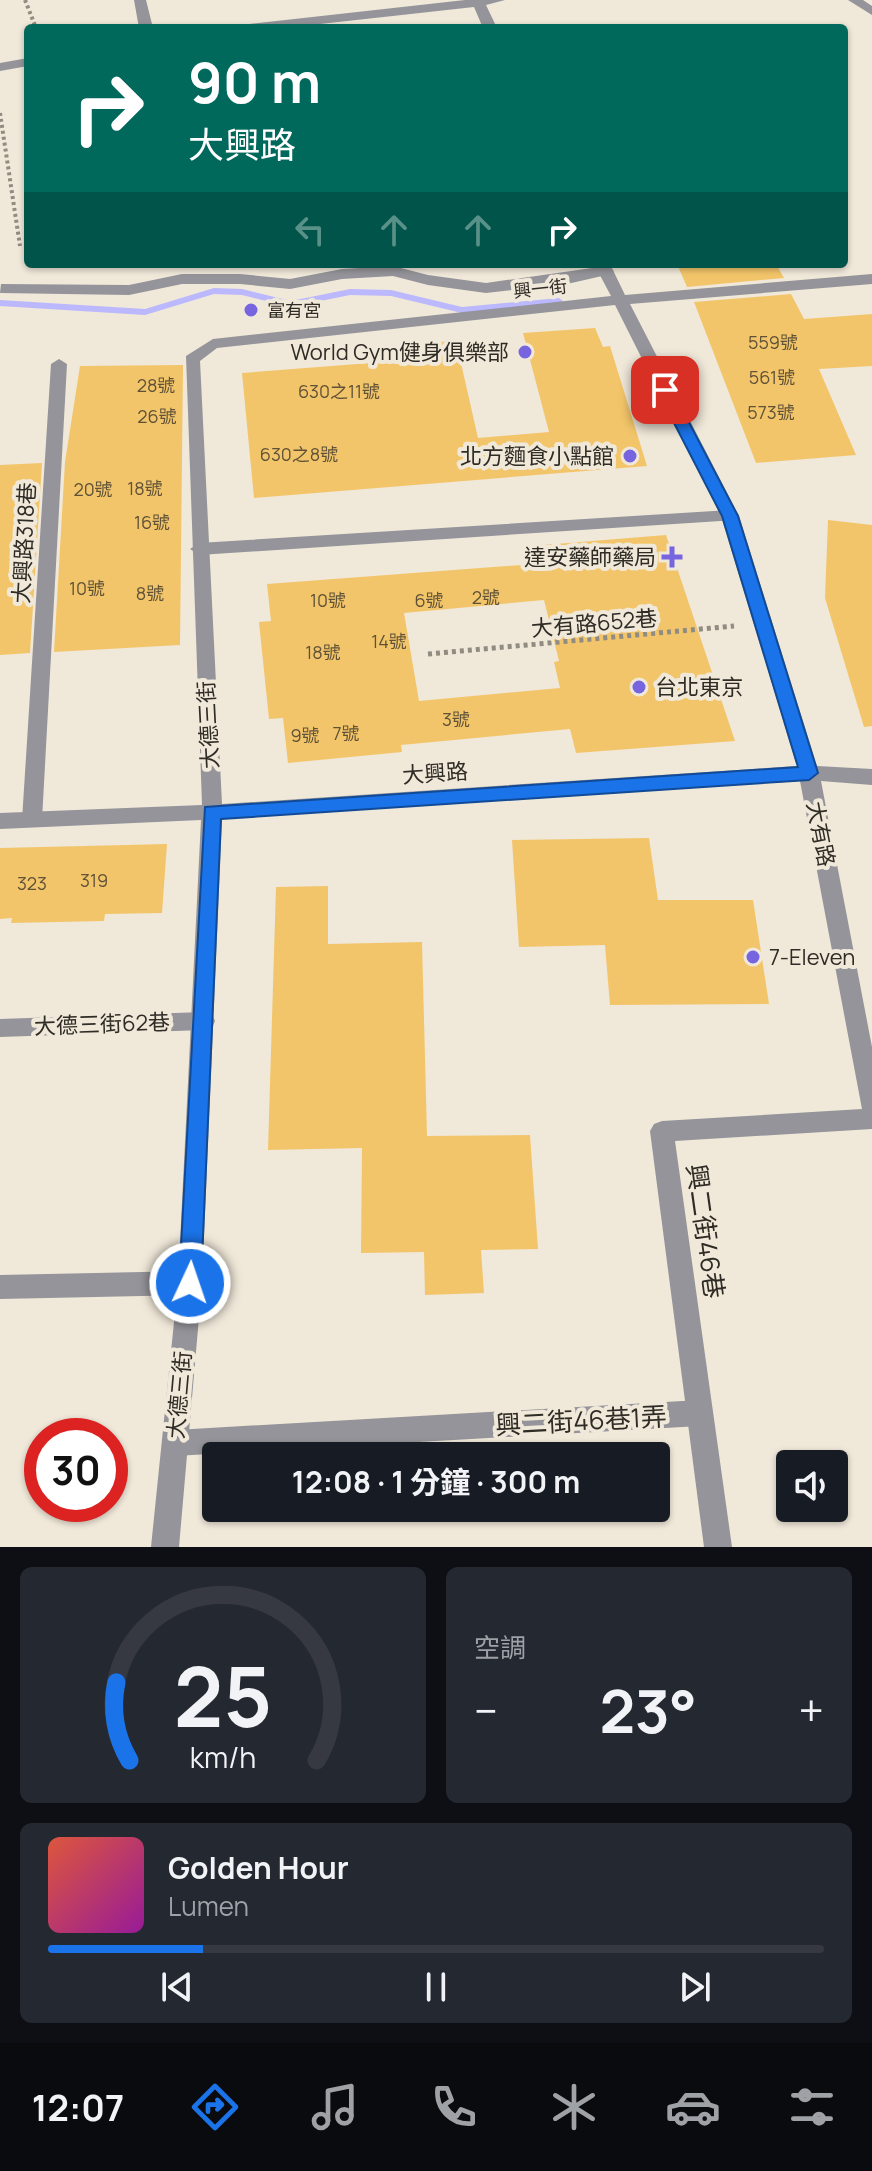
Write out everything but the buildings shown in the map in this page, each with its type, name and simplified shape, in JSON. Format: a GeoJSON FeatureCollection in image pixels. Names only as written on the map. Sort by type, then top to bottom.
{"type":"FeatureCollection","features":[{"type":"Feature","properties":{"kind":"street"},"geometry":{"type":"LineString","coordinates":[[140,0],[145,24]]}},
{"type":"Feature","properties":{"kind":"street"},"geometry":{"type":"LineString","coordinates":[[283,24],[499,0]]}},
{"type":"Feature","properties":{"kind":"street"},"geometry":{"type":"LineString","coordinates":[[854,0],[872,11]]}},
{"type":"Feature","properties":{"kind":"street"},"geometry":{"type":"LineString","coordinates":[[478,1],[488,24]]}},
{"type":"Feature","properties":{"kind":"street"},"geometry":{"type":"LineString","coordinates":[[0,67],[24,63]]}},
{"type":"Feature","properties":{"kind":"street"},"geometry":{"type":"LineString","coordinates":[[1,289],[129,290],[182,279],[240,279],[290,284],[342,274],[393,271],[428,280],[486,288],[604,268]]}},
{"type":"Feature","properties":{"kind":"street","name":"大有路"},"geometry":{"type":"LineString","coordinates":[[604,268],[730,516],[809,773],[872,1107]]}},
{"type":"Feature","properties":{"kind":"street","name":"興一街"},"geometry":{"type":"LineString","coordinates":[[213,344],[618,300],[872,279]]}},
{"type":"Feature","properties":{"kind":"street","name":"大德三街"},"geometry":{"type":"LineString","coordinates":[[165,1547],[190,1283],[212,812],[192,359],[213,344]]}},
{"type":"Feature","properties":{"kind":"street","name":"大興路318巷"},"geometry":{"type":"LineString","coordinates":[[32,820],[59,364]]}},
{"type":"Feature","properties":{"kind":"street"},"geometry":{"type":"LineString","coordinates":[[199,549],[730,516]]}},
{"type":"Feature","properties":{"kind":"street","name":"大興路"},"geometry":{"type":"LineString","coordinates":[[0,821],[212,812],[809,773],[872,777]]}},
{"type":"Feature","properties":{"kind":"street","name":"大德三街62巷"},"geometry":{"type":"LineString","coordinates":[[0,1028],[204,1021]]}},
{"type":"Feature","properties":{"kind":"street","name":"興二街46巷"},"geometry":{"type":"LineString","coordinates":[[718,1547],[662,1131],[872,1119]]}},
{"type":"Feature","properties":{"kind":"street"},"geometry":{"type":"LineString","coordinates":[[0,1287],[190,1283]]}},
{"type":"Feature","properties":{"kind":"street","name":"興二街46巷1弄"},"geometry":{"type":"LineString","coordinates":[[175,1443],[700,1413]]}},
{"type":"Feature","properties":{"kind":"path"},"geometry":{"type":"LineString","coordinates":[[25,0],[34,24]]}},
{"type":"Feature","properties":{"kind":"path"},"geometry":{"type":"LineString","coordinates":[[0,113],[20,246]]}},
{"type":"Feature","properties":{"kind":"path","name":"大有路652巷"},"geometry":{"type":"LineString","coordinates":[[428,654],[763,623]]}},
{"type":"Feature","properties":{"kind":"waterway"},"geometry":{"type":"LineString","coordinates":[[0,303],[145,312],[214,291],[242,292],[291,304],[350,292],[391,293],[462,310],[559,301]]}},
{"type":"Feature","properties":{"kind":"place","name":"富有宮"},"geometry":{"type":"Point","coordinates":[251,310]}},
{"type":"Feature","properties":{"kind":"place","name":"World Gym健身俱樂部"},"geometry":{"type":"Point","coordinates":[525,352]}},
{"type":"Feature","properties":{"kind":"place","name":"北方麵食小點館"},"geometry":{"type":"Point","coordinates":[630,456]}},
{"type":"Feature","properties":{"kind":"place","name":"達安藥師藥局"},"geometry":{"type":"Point","coordinates":[672,557]}},
{"type":"Feature","properties":{"kind":"place","name":"台北東京"},"geometry":{"type":"Point","coordinates":[639,687]}},
{"type":"Feature","properties":{"kind":"place","name":"7-Eleven"},"geometry":{"type":"Point","coordinates":[753,957]}},
{"type":"Feature","properties":{"kind":"route"},"geometry":{"type":"LineString","coordinates":[[190,1283],[212,812],[809,773],[730,516],[665,390]]}}]}
